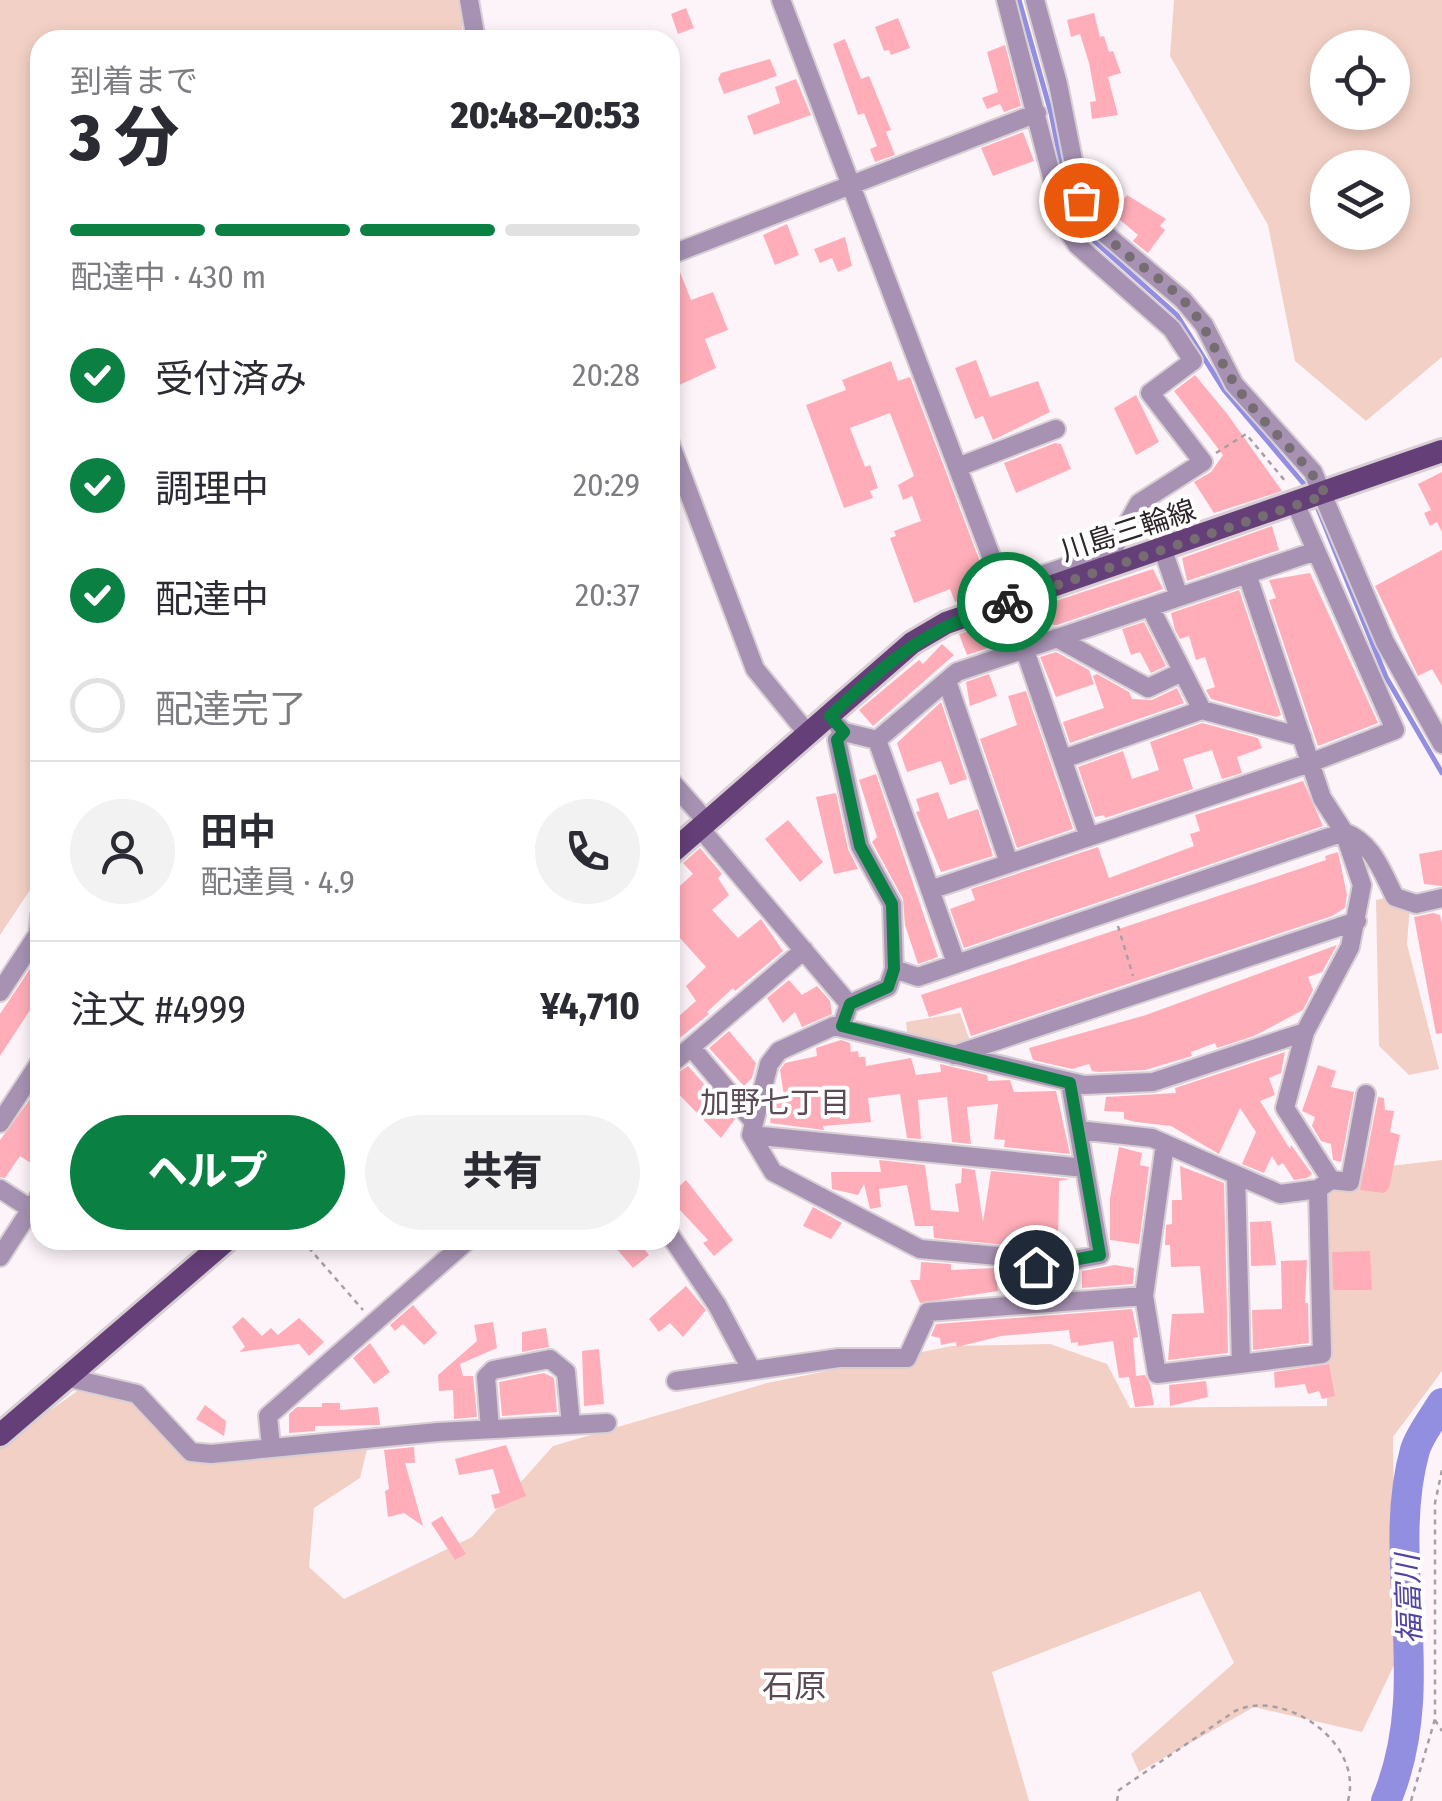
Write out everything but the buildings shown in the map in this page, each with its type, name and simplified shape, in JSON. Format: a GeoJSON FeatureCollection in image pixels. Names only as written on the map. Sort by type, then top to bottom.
{"type":"FeatureCollection","features":[{"type":"Feature","properties":{"kind":"main road","name":"川島三輪線"},"geometry":{"type":"LineString","coordinates":[[680,845],[808,734],[837,724],[912,643],[946,623],[1006,595],[1163,550],[1442,451]]}},
{"type":"Feature","properties":{"kind":"main road"},"geometry":{"type":"LineString","coordinates":[[0,1435],[214,1250]]}},
{"type":"Feature","properties":{"kind":"street"},"geometry":{"type":"LineString","coordinates":[[469,0],[474,30]]}},
{"type":"Feature","properties":{"kind":"street"},"geometry":{"type":"LineString","coordinates":[[781,0],[1006,595],[1088,837]]}},
{"type":"Feature","properties":{"kind":"street"},"geometry":{"type":"LineString","coordinates":[[1006,0],[1055,201],[1077,245],[1148,305],[1193,361],[1150,394],[1203,462],[1139,503],[1116,546],[1106,553],[1006,595]]}},
{"type":"Feature","properties":{"kind":"street"},"geometry":{"type":"LineString","coordinates":[[930,890],[1310,764],[1395,730],[1316,551],[1311,500],[1313,472],[1234,384],[1204,325],[1183,300],[1090,221],[1081,200],[1058,84],[1035,0]]}},
{"type":"Feature","properties":{"kind":"street"},"geometry":{"type":"LineString","coordinates":[[680,251],[1036,113]]}},
{"type":"Feature","properties":{"kind":"street"},"geometry":{"type":"LineString","coordinates":[[958,467],[1056,429]]}},
{"type":"Feature","properties":{"kind":"street"},"geometry":{"type":"LineString","coordinates":[[680,468],[756,669],[808,734]]}},
{"type":"Feature","properties":{"kind":"street"},"geometry":{"type":"LineString","coordinates":[[1311,500],[1442,743]]}},
{"type":"Feature","properties":{"kind":"street"},"geometry":{"type":"LineString","coordinates":[[1163,550],[1179,598]]}},
{"type":"Feature","properties":{"kind":"street"},"geometry":{"type":"LineString","coordinates":[[877,740],[957,672],[1316,551]]}},
{"type":"Feature","properties":{"kind":"street"},"geometry":{"type":"LineString","coordinates":[[1165,1144],[1144,1296],[1157,1374],[1322,1354],[1325,1184],[1285,1108],[1305,1032],[1350,947],[1362,885],[1344,832],[1322,798],[1247,574]]}},
{"type":"Feature","properties":{"kind":"street"},"geometry":{"type":"LineString","coordinates":[[1150,607],[1202,710]]}},
{"type":"Feature","properties":{"kind":"street"},"geometry":{"type":"LineString","coordinates":[[1057,638],[1148,688],[1182,672]]}},
{"type":"Feature","properties":{"kind":"street"},"geometry":{"type":"LineString","coordinates":[[947,681],[1009,864]]}},
{"type":"Feature","properties":{"kind":"street"},"geometry":{"type":"LineString","coordinates":[[1063,759],[1202,710],[1302,737]]}},
{"type":"Feature","properties":{"kind":"street"},"geometry":{"type":"LineString","coordinates":[[842,1026],[850,1004],[888,987],[894,969],[892,904],[860,846],[837,724],[877,740],[956,963]]}},
{"type":"Feature","properties":{"kind":"street"},"geometry":{"type":"LineString","coordinates":[[680,794],[850,1004]]}},
{"type":"Feature","properties":{"kind":"street"},"geometry":{"type":"LineString","coordinates":[[894,969],[918,977],[1344,832],[1360,838],[1404,900],[1442,898]]}},
{"type":"Feature","properties":{"kind":"street"},"geometry":{"type":"LineString","coordinates":[[954,1056],[1357,921]]}},
{"type":"Feature","properties":{"kind":"street"},"geometry":{"type":"LineString","coordinates":[[0,992],[30,943]]}},
{"type":"Feature","properties":{"kind":"street"},"geometry":{"type":"LineString","coordinates":[[680,1056],[804,950]]}},
{"type":"Feature","properties":{"kind":"street"},"geometry":{"type":"LineString","coordinates":[[752,1128],[762,1082],[779,1051],[834,1026],[1070,1083],[1153,1082],[1305,1032]]}},
{"type":"Feature","properties":{"kind":"street"},"geometry":{"type":"LineString","coordinates":[[691,1047],[752,1128],[773,1172],[920,1248],[998,1256],[1036,1267],[1100,1255],[1070,1083]]}},
{"type":"Feature","properties":{"kind":"street"},"geometry":{"type":"LineString","coordinates":[[0,1123],[30,1077]]}},
{"type":"Feature","properties":{"kind":"street"},"geometry":{"type":"LineString","coordinates":[[1078,1130],[1152,1138],[1280,1194],[1350,1182],[1366,1094]]}},
{"type":"Feature","properties":{"kind":"street"},"geometry":{"type":"LineString","coordinates":[[752,1128],[1085,1168]]}},
{"type":"Feature","properties":{"kind":"street"},"geometry":{"type":"LineString","coordinates":[[1236,1175],[1241,1364]]}},
{"type":"Feature","properties":{"kind":"street"},"geometry":{"type":"LineString","coordinates":[[0,1189],[30,1200]]}},
{"type":"Feature","properties":{"kind":"street"},"geometry":{"type":"LineString","coordinates":[[0,1257],[30,1210]]}},
{"type":"Feature","properties":{"kind":"street"},"geometry":{"type":"LineString","coordinates":[[270,1446],[268,1416],[457,1250]]}},
{"type":"Feature","properties":{"kind":"street"},"geometry":{"type":"LineString","coordinates":[[680,1250],[717,1305],[751,1369]]}},
{"type":"Feature","properties":{"kind":"street"},"geometry":{"type":"LineString","coordinates":[[676,1382],[839,1358],[906,1358],[928,1312],[1144,1296]]}},
{"type":"Feature","properties":{"kind":"street"},"geometry":{"type":"LineString","coordinates":[[490,1429],[486,1377],[493,1370],[550,1359],[566,1372],[570,1425]]}},
{"type":"Feature","properties":{"kind":"street"},"geometry":{"type":"LineString","coordinates":[[65,1378],[138,1394],[191,1452],[211,1454],[270,1446],[607,1423]]}},
{"type":"Feature","properties":{"kind":"path"},"geometry":{"type":"LineString","coordinates":[[1203,462],[1246,434],[1297,495],[1311,500]]}},
{"type":"Feature","properties":{"kind":"path"},"geometry":{"type":"LineString","coordinates":[[1113,910],[1139,994]]}},
{"type":"Feature","properties":{"kind":"path"},"geometry":{"type":"LineString","coordinates":[[311,1250],[374,1323]]}},
{"type":"Feature","properties":{"kind":"path"},"geometry":{"type":"LineString","coordinates":[[1411,1801],[1434,1720],[1435,1503],[1442,1470]]}},
{"type":"Feature","properties":{"kind":"path"},"geometry":{"type":"LineString","coordinates":[[1117,1801],[1119,1790],[1235,1710],[1254,1704],[1293,1715],[1329,1732],[1352,1778],[1348,1801]]}},
{"type":"Feature","properties":{"kind":"path"},"geometry":{"type":"LineString","coordinates":[[1434,1720],[1442,1731]]}},
{"type":"Feature","properties":{"kind":"shaded area"},"geometry":{"type":"Polygon","coordinates":[[[0,0],[462,0],[462,30],[30,30],[30,890],[0,935],[0,0]]]}},
{"type":"Feature","properties":{"kind":"shaded area"},"geometry":{"type":"Polygon","coordinates":[[[1174,0],[1442,0],[1442,357],[1366,421],[1295,361],[1268,225],[1170,56],[1174,0]]]}},
{"type":"Feature","properties":{"kind":"shaded area"},"geometry":{"type":"Polygon","coordinates":[[[1411,892],[1407,944],[1439,1069],[1409,1075],[1379,1046],[1376,900],[1411,892]]]}},
{"type":"Feature","properties":{"kind":"shaded area"},"geometry":{"type":"Polygon","coordinates":[[[960,1013],[970,1041],[950,1050],[908,1038],[906,1022],[960,1013]]]}},
{"type":"Feature","properties":{"kind":"shaded area"},"geometry":{"type":"Polygon","coordinates":[[[1442,1160],[1442,1371],[1393,1437],[1396,1661],[1362,1732],[1254,1707],[1139,1772],[1131,1754],[1234,1663],[1200,1591],[992,1672],[1029,1801],[0,1801],[0,1446],[83,1387],[138,1404],[197,1451],[372,1429],[360,1478],[314,1508],[309,1567],[344,1599],[472,1537],[553,1446],[767,1383],[952,1346],[1050,1344],[1107,1364],[1130,1408],[1327,1406],[1329,1173],[1442,1160]]]}},
{"type":"Feature","properties":{"kind":"waterway"},"geometry":{"type":"LineString","coordinates":[[1019,0],[1051,113],[1070,207],[1083,231],[1177,315],[1224,390],[1309,490]]}},
{"type":"Feature","properties":{"kind":"waterway"},"geometry":{"type":"LineString","coordinates":[[1316,504],[1386,677],[1442,773]]}},
{"type":"Feature","properties":{"kind":"waterway","name":"福富川"},"geometry":{"type":"LineString","coordinates":[[1386,1801],[1400,1757],[1407,1712],[1407,1492],[1417,1444],[1442,1403]]}},
{"type":"Feature","properties":{"kind":"way so far"},"geometry":{"type":"LineString","coordinates":[[1007,602],[1326,495],[1313,472],[1234,384],[1204,325],[1183,300],[1102,234],[1090,221],[1081,200]]}},
{"type":"Feature","properties":{"kind":"district","name":"加野七丁目"},"geometry":{"type":"Point","coordinates":[775,1103]}},
{"type":"Feature","properties":{"kind":"district","name":"石原"},"geometry":{"type":"Point","coordinates":[794,1686]}},
{"type":"Feature","properties":{"kind":"route"},"geometry":{"type":"LineString","coordinates":[[1007,602],[946,623],[912,643],[830,716],[844,732],[837,740],[860,846],[892,904],[894,936],[894,969],[888,987],[850,1004],[842,1026],[1070,1083],[1100,1255],[1036,1267]]}}]}
